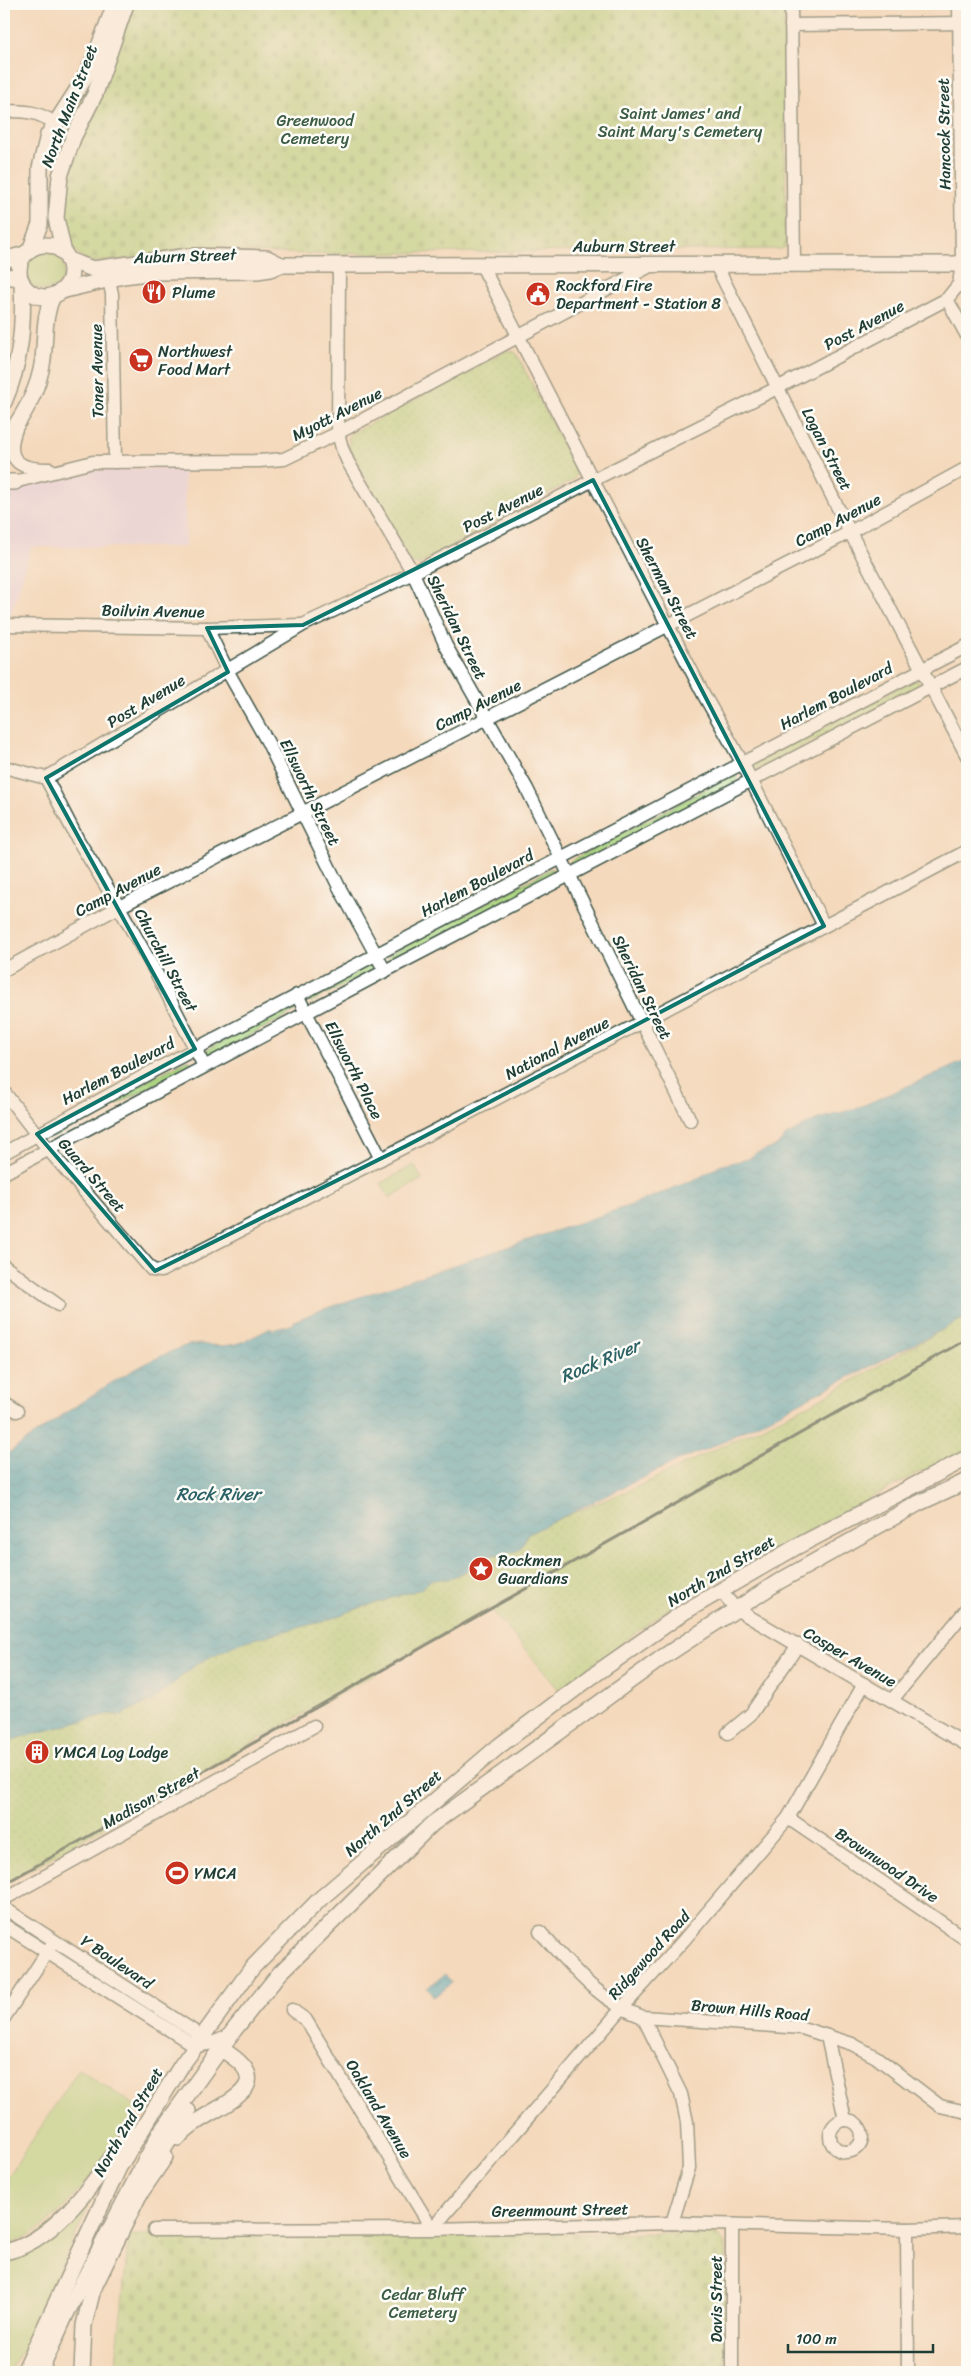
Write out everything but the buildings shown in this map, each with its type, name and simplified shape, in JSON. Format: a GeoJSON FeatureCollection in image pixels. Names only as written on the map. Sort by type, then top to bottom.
{"type":"FeatureCollection","features":[{"type":"Feature","properties":{"kind":"main road","name":"North Main Street"},"geometry":{"type":"LineString","coordinates":[[28,251],[40,224],[40,168],[48,135],[95,57],[115,4]]}},
{"type":"Feature","properties":{"kind":"main road","name":"North Main Street"},"geometry":{"type":"LineString","coordinates":[[66,256],[56,218],[60,176],[73,138],[95,94],[126,4]]}},
{"type":"Feature","properties":{"kind":"main road"},"geometry":{"type":"LineString","coordinates":[[4,260],[48,245],[66,256],[70,277],[57,293],[44,322],[43,360],[36,386],[27,408],[4,442]]}},
{"type":"Feature","properties":{"kind":"main road"},"geometry":{"type":"LineString","coordinates":[[4,402],[19,353],[24,323],[20,261],[28,251]]}},
{"type":"Feature","properties":{"kind":"main road","name":"Auburn Street"},"geometry":{"type":"LineString","coordinates":[[66,256],[93,269],[189,256],[267,258],[281,265]]}},
{"type":"Feature","properties":{"kind":"main road","name":"Auburn Street"},"geometry":{"type":"LineString","coordinates":[[57,293],[109,280],[156,272],[257,271],[281,265],[964,264]]}},
{"type":"Feature","properties":{"kind":"main road"},"geometry":{"type":"LineString","coordinates":[[4,276],[21,280],[29,291],[37,295],[57,293]]}},
{"type":"Feature","properties":{"kind":"main road","name":"North 2nd Street"},"geometry":{"type":"LineString","coordinates":[[24,2372],[42,2351],[71,2305],[207,2044],[252,1968],[320,1899],[499,1746],[591,1677],[684,1612],[796,1547],[967,1458]]}},
{"type":"Feature","properties":{"kind":"main road","name":"North 2nd Street"},"geometry":{"type":"LineString","coordinates":[[40,2372],[42,2351],[119,2167],[181,2066],[207,2044],[234,2030],[280,1973],[432,1824],[655,1662],[778,1582],[919,1504],[967,1481]]}},
{"type":"Feature","properties":{"kind":"main road"},"geometry":{"type":"LineString","coordinates":[[138,2196],[187,2128],[239,2096],[247,2086],[249,2078],[244,2064],[207,2044]]}},
{"type":"Feature","properties":{"kind":"main road"},"geometry":{"type":"LineString","coordinates":[[82,2372],[84,2325],[93,2290],[150,2171],[214,2070],[207,2044]]}},
{"type":"Feature","properties":{"kind":"main road"},"geometry":{"type":"LineString","coordinates":[[4,2252],[32,2242],[62,2219],[181,2066]]}},
{"type":"Feature","properties":{"kind":"street"},"geometry":{"type":"LineString","coordinates":[[791,4],[794,263]]}},
{"type":"Feature","properties":{"kind":"street","name":"Hancock Street"},"geometry":{"type":"LineString","coordinates":[[959,4],[963,23],[964,264]]}},
{"type":"Feature","properties":{"kind":"street"},"geometry":{"type":"LineString","coordinates":[[791,25],[963,23]]}},
{"type":"Feature","properties":{"kind":"street"},"geometry":{"type":"LineString","coordinates":[[4,112],[31,112],[40,114],[55,123]]}},
{"type":"Feature","properties":{"kind":"street","name":"Myott Avenue"},"geometry":{"type":"LineString","coordinates":[[7,483],[93,462],[276,460],[338,433],[655,263]]}},
{"type":"Feature","properties":{"kind":"street","name":"Logan Street"},"geometry":{"type":"LineString","coordinates":[[714,263],[850,532],[967,756]]}},
{"type":"Feature","properties":{"kind":"street","name":"Sheridan Street"},"geometry":{"type":"LineString","coordinates":[[339,264],[338,433],[342,448],[348,462],[413,573],[446,646],[527,789],[690,1120]]}},
{"type":"Feature","properties":{"kind":"street","name":"Sherman Street"},"geometry":{"type":"LineString","coordinates":[[481,264],[668,626],[743,764],[824,926]]}},
{"type":"Feature","properties":{"kind":"street"},"geometry":{"type":"LineString","coordinates":[[964,264],[959,284],[947,299],[967,336]]}},
{"type":"Feature","properties":{"kind":"street","name":"Toner Avenue"},"geometry":{"type":"LineString","coordinates":[[109,280],[112,294],[115,462]]}},
{"type":"Feature","properties":{"kind":"street","name":"Post Avenue"},"geometry":{"type":"LineString","coordinates":[[46,778],[228,672],[302,625],[413,573],[777,388],[947,299]]}},
{"type":"Feature","properties":{"kind":"street"},"geometry":{"type":"LineString","coordinates":[[18,423],[12,444],[14,459],[24,467],[62,469]]}},
{"type":"Feature","properties":{"kind":"street","name":"Camp Avenue"},"geometry":{"type":"LineString","coordinates":[[4,970],[119,907],[850,532],[967,468]]}},
{"type":"Feature","properties":{"kind":"street","name":"Boilvin Avenue"},"geometry":{"type":"LineString","coordinates":[[4,625],[207,628],[302,625]]}},
{"type":"Feature","properties":{"kind":"street","name":"Ellsworth Street"},"geometry":{"type":"LineString","coordinates":[[207,628],[228,672],[267,741],[385,971]]}},
{"type":"Feature","properties":{"kind":"street","name":"Harlem Boulevard"},"geometry":{"type":"LineString","coordinates":[[4,1153],[297,995],[967,646]]}},
{"type":"Feature","properties":{"kind":"street"},"geometry":{"type":"LineString","coordinates":[[4,1172],[967,668]]}},
{"type":"Feature","properties":{"kind":"street"},"geometry":{"type":"LineString","coordinates":[[4,767],[46,778]]}},
{"type":"Feature","properties":{"kind":"street","name":"Churchill Street"},"geometry":{"type":"LineString","coordinates":[[46,778],[78,840],[119,907],[204,1066]]}},
{"type":"Feature","properties":{"kind":"street","name":"National Avenue"},"geometry":{"type":"LineString","coordinates":[[161,1271],[381,1159],[967,851]]}},
{"type":"Feature","properties":{"kind":"street","name":"Ellsworth Place"},"geometry":{"type":"LineString","coordinates":[[297,995],[381,1159]]}},
{"type":"Feature","properties":{"kind":"street","name":"Guard Street"},"geometry":{"type":"LineString","coordinates":[[4,1092],[48,1149],[152,1270],[161,1271]]}},
{"type":"Feature","properties":{"kind":"street"},"geometry":{"type":"LineString","coordinates":[[4,1266],[58,1305]]}},
{"type":"Feature","properties":{"kind":"street"},"geometry":{"type":"LineString","coordinates":[[4,1403],[17,1411]]}},
{"type":"Feature","properties":{"kind":"street","name":"Cosper Avenue"},"geometry":{"type":"LineString","coordinates":[[722,1590],[736,1609],[967,1745]]}},
{"type":"Feature","properties":{"kind":"street"},"geometry":{"type":"LineString","coordinates":[[892,1700],[967,1609]]}},
{"type":"Feature","properties":{"kind":"street"},"geometry":{"type":"LineString","coordinates":[[728,1733],[751,1714],[798,1645]]}},
{"type":"Feature","properties":{"kind":"street","name":"Ridgewood Road"},"geometry":{"type":"LineString","coordinates":[[432,2229],[623,2008],[683,1942],[788,1818],[864,1684]]}},
{"type":"Feature","properties":{"kind":"street","name":"Madison Street"},"geometry":{"type":"LineString","coordinates":[[4,1899],[314,1726]]}},
{"type":"Feature","properties":{"kind":"street","name":"Brownwood Drive"},"geometry":{"type":"LineString","coordinates":[[788,1818],[967,1940]]}},
{"type":"Feature","properties":{"kind":"street","name":"Y Boulevard"},"geometry":{"type":"LineString","coordinates":[[4,1908],[56,1940],[207,2044]]}},
{"type":"Feature","properties":{"kind":"street","name":"Y Boulevard"},"geometry":{"type":"LineString","coordinates":[[4,1925],[47,1953],[207,2044]]}},
{"type":"Feature","properties":{"kind":"street","name":"Brown Hills Road"},"geometry":{"type":"LineString","coordinates":[[540,1932],[596,1992],[643,2017],[802,2028],[852,2044],[876,2057],[940,2106],[967,2112]]}},
{"type":"Feature","properties":{"kind":"street"},"geometry":{"type":"LineString","coordinates":[[4,2018],[56,1940]]}},
{"type":"Feature","properties":{"kind":"street","name":"Oakland Avenue"},"geometry":{"type":"LineString","coordinates":[[292,2010],[306,2020],[432,2229]]}},
{"type":"Feature","properties":{"kind":"street"},"geometry":{"type":"LineString","coordinates":[[643,2017],[681,2094],[688,2122],[689,2168],[672,2223]]}},
{"type":"Feature","properties":{"kind":"street"},"geometry":{"type":"LineString","coordinates":[[827,2036],[845,2120]]}},
{"type":"Feature","properties":{"kind":"street","name":"Greenmount Street"},"geometry":{"type":"LineString","coordinates":[[154,2230],[432,2229],[672,2223],[907,2229],[967,2227]]}},
{"type":"Feature","properties":{"kind":"street","name":"Davis Street"},"geometry":{"type":"LineString","coordinates":[[732,2225],[732,2372]]}},
{"type":"Feature","properties":{"kind":"street"},"geometry":{"type":"LineString","coordinates":[[907,2229],[908,2372]]}},
{"type":"Feature","properties":{"kind":"highlighted area"},"geometry":{"type":"Polygon","coordinates":[[[593,480],[824,926],[406,1146],[155,1271],[37,1134],[195,1049],[46,778],[228,672],[207,628],[303,625],[593,480]]]}},
{"type":"Feature","properties":{"kind":"shaded area"},"geometry":{"type":"Polygon","coordinates":[[[184,468],[186,547],[31,547],[10,618],[4,618],[4,488],[82,470],[184,468]]]}},
{"type":"Feature","properties":{"kind":"green space","name":"Greenwood Cemetery"},"geometry":{"type":"Polygon","coordinates":[[[132,4],[784,4],[786,247],[781,249],[312,254],[224,251],[92,262],[74,250],[65,232],[63,209],[66,184],[81,133],[132,4]]]}},
{"type":"Feature","properties":{"kind":"green space"},"geometry":{"type":"Polygon","coordinates":[[[45,252],[59,257],[64,271],[59,285],[45,290],[31,285],[26,271],[31,257],[45,252]]]}},
{"type":"Feature","properties":{"kind":"green space"},"geometry":{"type":"Polygon","coordinates":[[[506,351],[515,352],[518,356],[577,474],[573,480],[419,564],[414,564],[410,561],[349,447],[349,435],[506,351]]]}},
{"type":"Feature","properties":{"kind":"green space"},"geometry":{"type":"Polygon","coordinates":[[[914,680],[919,682],[918,687],[756,770],[751,769],[754,764],[914,680]]]}},
{"type":"Feature","properties":{"kind":"green space"},"geometry":{"type":"Polygon","coordinates":[[[733,775],[738,777],[736,782],[571,867],[570,862],[572,860],[733,775]]]}},
{"type":"Feature","properties":{"kind":"green space"},"geometry":{"type":"Polygon","coordinates":[[[551,869],[556,871],[554,876],[393,960],[388,959],[390,954],[551,869]]]}},
{"type":"Feature","properties":{"kind":"green space"},"geometry":{"type":"Polygon","coordinates":[[[370,965],[374,967],[373,970],[310,1002],[310,997],[370,965]]]}},
{"type":"Feature","properties":{"kind":"green space"},"geometry":{"type":"Polygon","coordinates":[[[291,1006],[296,1007],[294,1012],[210,1056],[205,1054],[208,1049],[291,1006]]]}},
{"type":"Feature","properties":{"kind":"green space"},"geometry":{"type":"Polygon","coordinates":[[[190,1060],[191,1065],[55,1137],[50,1137],[51,1132],[190,1060]]]}},
{"type":"Feature","properties":{"kind":"green space"},"geometry":{"type":"Polygon","coordinates":[[[414,1165],[422,1179],[389,1198],[381,1183],[414,1165]]]}},
{"type":"Feature","properties":{"kind":"green space"},"geometry":{"type":"Polygon","coordinates":[[[967,1316],[967,1450],[912,1476],[756,1559],[664,1612],[559,1690],[490,1608],[4,1884],[4,1742],[109,1714],[118,1716],[152,1701],[198,1663],[241,1642],[325,1621],[350,1611],[421,1589],[432,1579],[448,1579],[475,1567],[480,1559],[487,1556],[514,1552],[520,1549],[528,1534],[561,1518],[637,1487],[818,1400],[967,1316]]]}},
{"type":"Feature","properties":{"kind":"green space"},"geometry":{"type":"Polygon","coordinates":[[[79,2069],[139,2108],[97,2168],[64,2207],[46,2224],[26,2237],[4,2246],[4,2183],[79,2069]]]}},
{"type":"Feature","properties":{"kind":"green space"},"geometry":{"type":"Polygon","coordinates":[[[94,2194],[26,2345],[8,2372],[4,2367],[4,2257],[94,2194]]]}},
{"type":"Feature","properties":{"kind":"green space","name":"Cedar Bluff Cemetery"},"geometry":{"type":"Polygon","coordinates":[[[715,2233],[726,2245],[725,2372],[115,2372],[129,2235],[715,2233]]]}},
{"type":"Feature","properties":{"kind":"water","name":"Rock River"},"geometry":{"type":"Polygon","coordinates":[[[967,1060],[967,1317],[714,1446],[675,1462],[528,1534],[520,1549],[514,1552],[487,1556],[464,1572],[448,1579],[432,1579],[421,1589],[350,1611],[325,1621],[241,1642],[198,1663],[152,1701],[124,1713],[124,1716],[109,1714],[4,1742],[4,1456],[112,1383],[182,1347],[194,1344],[224,1346],[241,1342],[271,1328],[272,1330],[294,1324],[294,1321],[318,1311],[634,1204],[700,1177],[721,1165],[748,1159],[756,1153],[775,1147],[787,1135],[815,1120],[857,1108],[967,1060]]]}},
{"type":"Feature","properties":{"kind":"water"},"geometry":{"type":"Polygon","coordinates":[[[445,1974],[452,1983],[434,1997],[427,1988],[445,1974]]]}},
{"type":"Feature","properties":{"kind":"railway"},"geometry":{"type":"LineString","coordinates":[[4,1884],[967,1339]]}},
{"type":"Feature","properties":{"kind":"place","name":"Plume"},"geometry":{"type":"Point","coordinates":[154,292]}},
{"type":"Feature","properties":{"kind":"place","name":"Rockford Fire Department - Station 8"},"geometry":{"type":"Point","coordinates":[538,294]}},
{"type":"Feature","properties":{"kind":"place","name":"Northwest Food Mart"},"geometry":{"type":"Point","coordinates":[141,360]}},
{"type":"Feature","properties":{"kind":"place","name":"Rockmen Guardians"},"geometry":{"type":"Point","coordinates":[481,1569]}},
{"type":"Feature","properties":{"kind":"place","name":"YMCA Log Lodge"},"geometry":{"type":"Point","coordinates":[37,1752]}},
{"type":"Feature","properties":{"kind":"place","name":"YMCA"},"geometry":{"type":"Point","coordinates":[177,1873]}},
{"type":"Feature","properties":{"kind":"park label","name":"Saint James' and Saint Mary's Cemetery"},"geometry":{"type":"Point","coordinates":[680,122]}}]}
